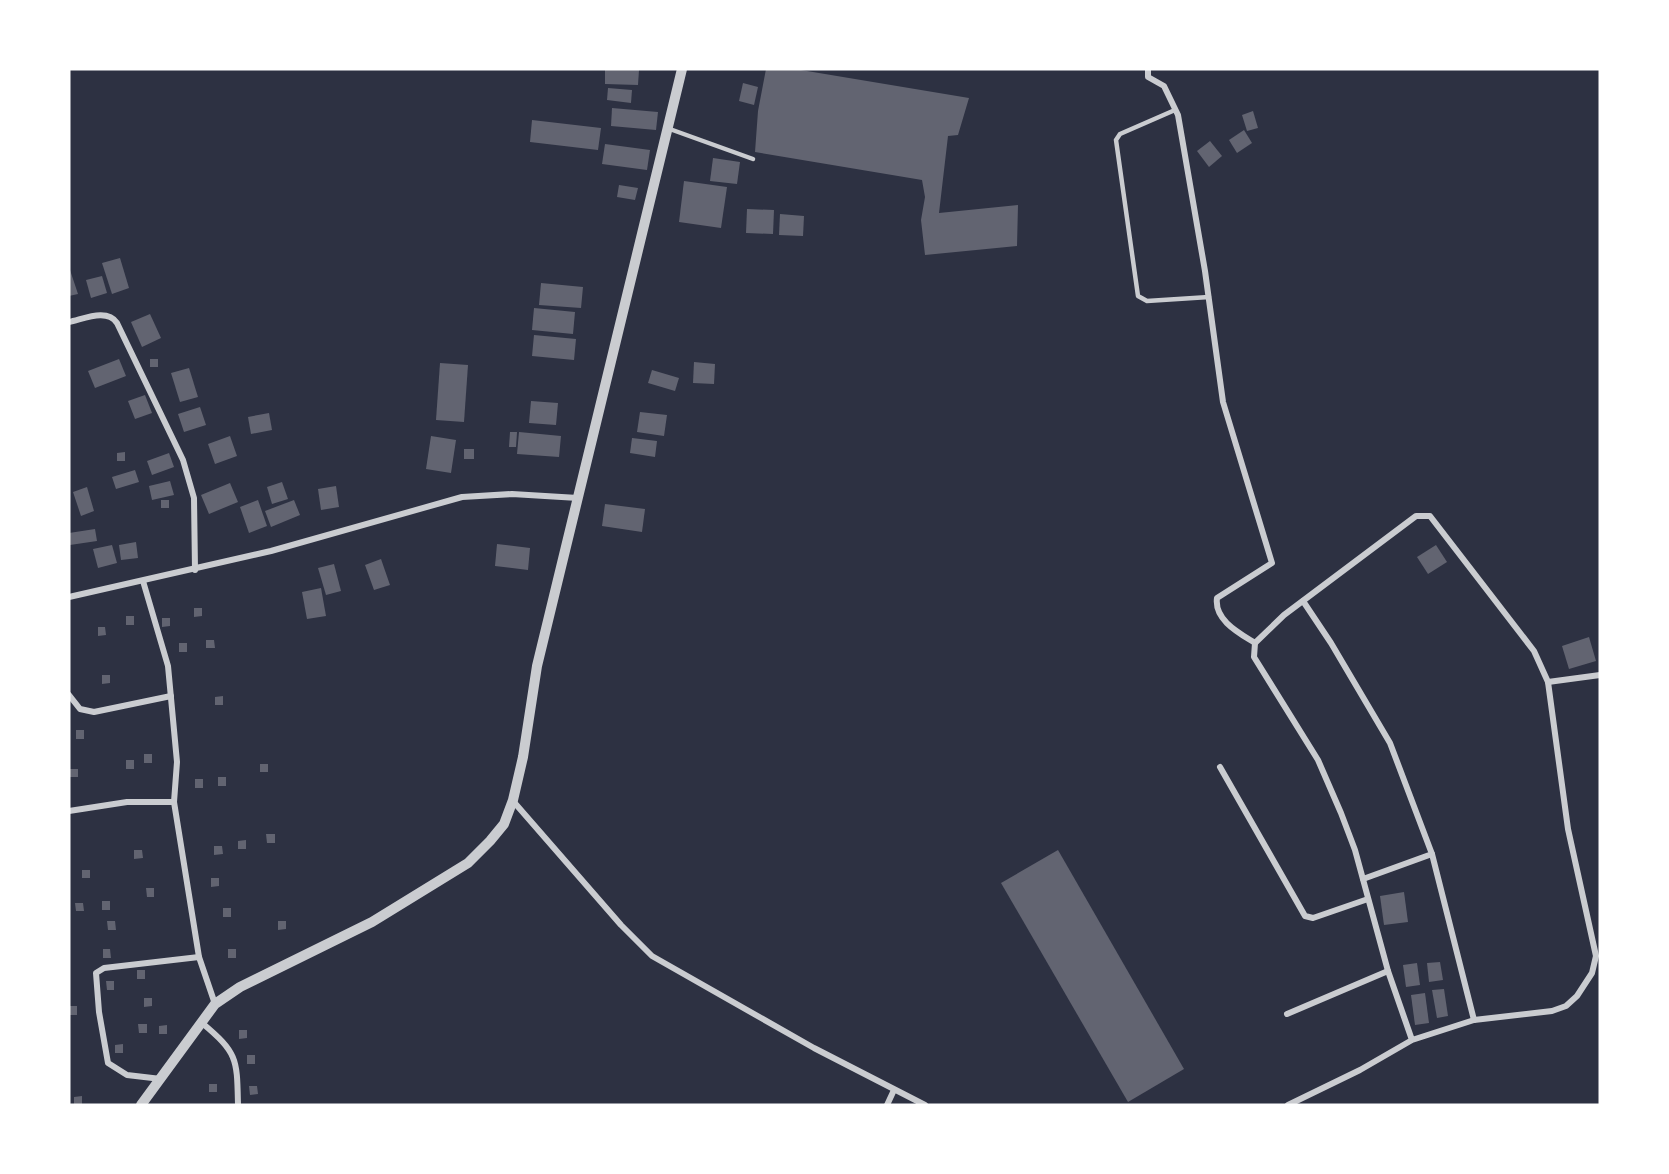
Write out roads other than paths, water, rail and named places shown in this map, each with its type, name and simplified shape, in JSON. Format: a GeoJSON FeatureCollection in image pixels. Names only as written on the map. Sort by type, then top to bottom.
{"type":"FeatureCollection","features":[{"type":"Feature","properties":{"kind":"street"},"geometry":{"type":"LineString","coordinates":[[141,1105],[215,1004],[240,987],[372,922],[468,863],[504,824],[513,800],[523,756],[537,666],[682,69]]}},
{"type":"Feature","properties":{"kind":"street"},"geometry":{"type":"LineString","coordinates":[[1148,69],[1149,77],[1164,86],[1175,110],[1209,297],[1223,402],[1272,563],[1216,598],[1217,609],[1231,628],[1255,643]]}},
{"type":"Feature","properties":{"kind":"street"},"geometry":{"type":"LineString","coordinates":[[69,322],[104,315],[113,318],[117,323],[183,460],[194,498],[195,570]]}},
{"type":"Feature","properties":{"kind":"street"},"geometry":{"type":"LineString","coordinates":[[69,597],[195,570],[462,497],[512,494],[578,498]]}},
{"type":"Feature","properties":{"kind":"street"},"geometry":{"type":"LineString","coordinates":[[1289,1105],[1360,1070],[1412,1040],[1474,1020],[1542,1013],[1566,1006],[1577,996],[1592,973],[1596,956],[1568,829],[1548,682],[1534,651],[1430,516],[1416,516],[1303,601],[1255,643],[1254,657],[1318,760],[1341,813],[1363,879],[1388,971],[1412,1040]]}},
{"type":"Feature","properties":{"kind":"street"},"geometry":{"type":"LineString","coordinates":[[143,581],[165,650],[177,762],[174,802],[199,957],[215,1004]]}},
{"type":"Feature","properties":{"kind":"street"},"geometry":{"type":"LineString","coordinates":[[1303,601],[1331,643],[1390,743],[1432,854],[1474,1020]]}},
{"type":"Feature","properties":{"kind":"street"},"geometry":{"type":"LineString","coordinates":[[1548,682],[1600,675]]}},
{"type":"Feature","properties":{"kind":"street"},"geometry":{"type":"LineString","coordinates":[[69,695],[80,709],[94,712],[171,696]]}},
{"type":"Feature","properties":{"kind":"street"},"geometry":{"type":"LineString","coordinates":[[1220,767],[1305,916],[1313,918],[1368,898]]}},
{"type":"Feature","properties":{"kind":"street"},"geometry":{"type":"LineString","coordinates":[[513,800],[621,925],[652,956],[688,979],[925,1105]]}},
{"type":"Feature","properties":{"kind":"street"},"geometry":{"type":"LineString","coordinates":[[69,811],[127,802],[174,802]]}},
{"type":"Feature","properties":{"kind":"street"},"geometry":{"type":"LineString","coordinates":[[1363,879],[1432,854]]}},
{"type":"Feature","properties":{"kind":"street"},"geometry":{"type":"LineString","coordinates":[[161,1079],[127,1075],[108,1063],[99,1012],[96,973],[105,968],[199,957]]}},
{"type":"Feature","properties":{"kind":"street"},"geometry":{"type":"LineString","coordinates":[[1287,1014],[1388,971]]}},
{"type":"Feature","properties":{"kind":"street"},"geometry":{"type":"LineString","coordinates":[[1592,973],[1600,972]]}},
{"type":"Feature","properties":{"kind":"street"},"geometry":{"type":"LineString","coordinates":[[202,1023],[222,1040],[234,1056],[237,1066],[238,1105]]}},
{"type":"Feature","properties":{"kind":"street"},"geometry":{"type":"LineString","coordinates":[[887,1105],[894,1090]]}},
{"type":"Feature","properties":{"kind":"lane"},"geometry":{"type":"LineString","coordinates":[[1175,110],[1120,134],[1116,140],[1138,296],[1147,302],[1209,297]]}},
{"type":"Feature","properties":{"kind":"lane"},"geometry":{"type":"LineString","coordinates":[[667,128],[753,159]]}}]}
